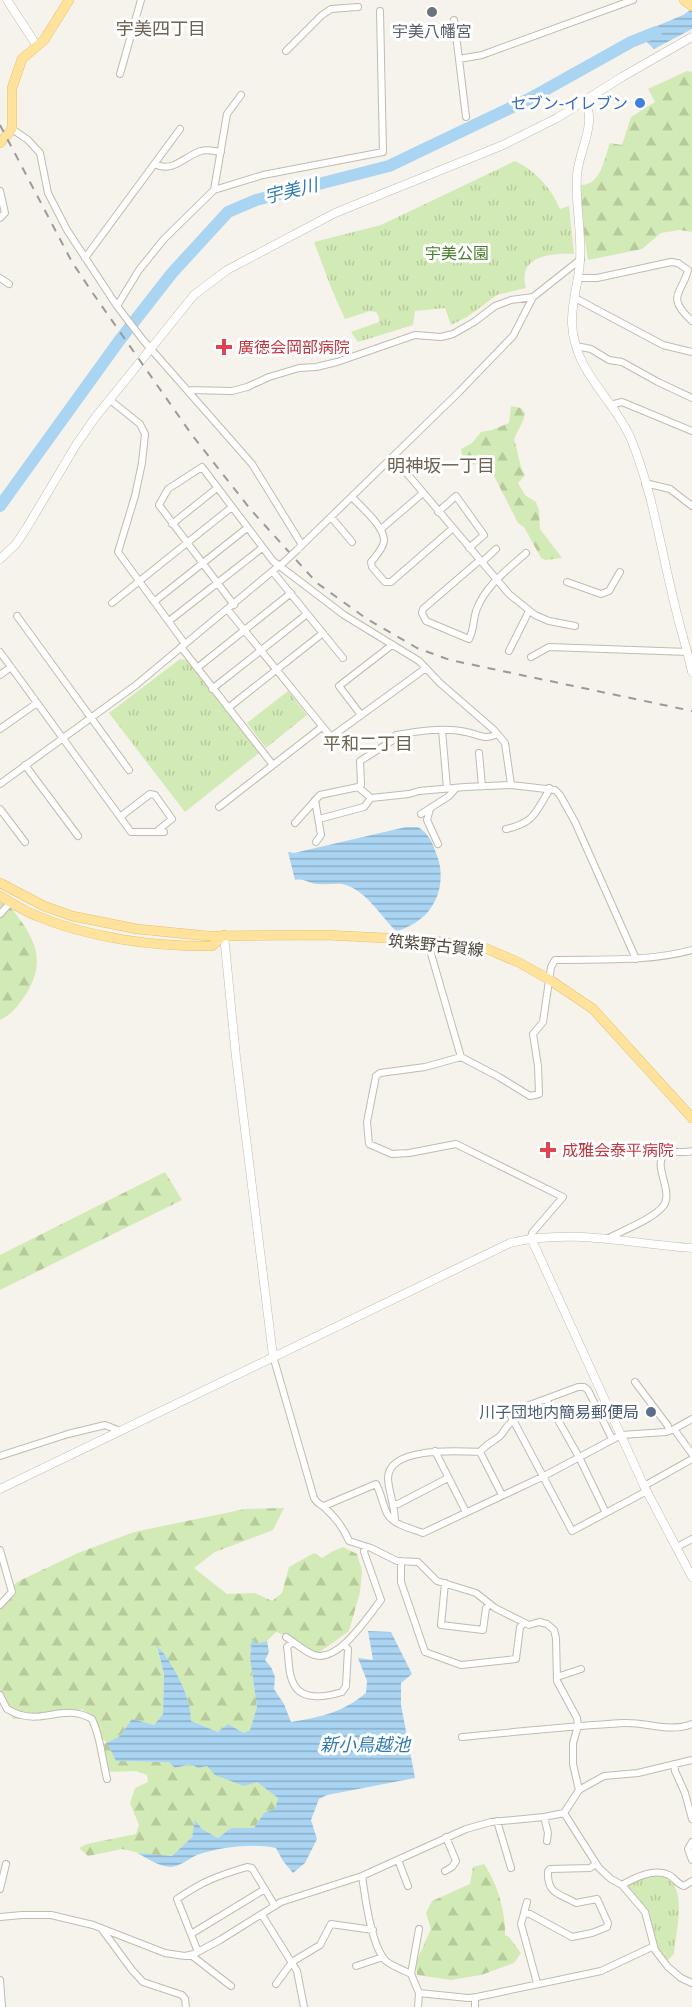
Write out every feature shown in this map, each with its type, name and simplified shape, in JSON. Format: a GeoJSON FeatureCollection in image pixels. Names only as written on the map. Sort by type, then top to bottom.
{"type":"FeatureCollection","features":[{"type":"Feature","properties":{"kind":"main road"},"geometry":{"type":"LineString","coordinates":[[0,143],[12,129],[12,88],[22,58],[44,40],[69,0]]}},
{"type":"Feature","properties":{"kind":"main road"},"geometry":{"type":"LineString","coordinates":[[684,0],[692,6]]}},
{"type":"Feature","properties":{"kind":"main road","name":"筑紫野古賀線"},"geometry":{"type":"LineString","coordinates":[[0,883],[44,906],[72,916],[178,934],[325,935],[427,940],[485,948],[520,963],[593,1008],[692,1118]]}},
{"type":"Feature","properties":{"kind":"main road","name":"筑紫野古賀線"},"geometry":{"type":"LineString","coordinates":[[0,896],[35,916],[60,925],[124,939],[192,946],[212,945],[224,935]]}},
{"type":"Feature","properties":{"kind":"street"},"geometry":{"type":"LineString","coordinates":[[7,0],[37,46]]}},
{"type":"Feature","properties":{"kind":"street"},"geometry":{"type":"LineString","coordinates":[[120,74],[141,0]]}},
{"type":"Feature","properties":{"kind":"street"},"geometry":{"type":"LineString","coordinates":[[459,59],[482,55],[633,0]]}},
{"type":"Feature","properties":{"kind":"street"},"geometry":{"type":"LineString","coordinates":[[286,51],[331,9],[358,7]]}},
{"type":"Feature","properties":{"kind":"street"},"geometry":{"type":"LineString","coordinates":[[118,308],[139,270],[164,239],[214,190],[263,175],[383,152],[380,11]]}},
{"type":"Feature","properties":{"kind":"street"},"geometry":{"type":"LineString","coordinates":[[454,20],[466,117]]}},
{"type":"Feature","properties":{"kind":"street"},"geometry":{"type":"LineString","coordinates":[[0,559],[21,536],[76,445],[110,400],[194,295],[227,270],[335,213],[503,145],[585,101],[692,37]]}},
{"type":"Feature","properties":{"kind":"street"},"geometry":{"type":"LineString","coordinates":[[214,190],[227,114],[241,95]]}},
{"type":"Feature","properties":{"kind":"street"},"geometry":{"type":"LineString","coordinates":[[585,101],[590,110],[591,120],[578,160],[576,211],[580,259],[572,322],[576,346],[584,368],[630,437],[656,521],[674,605],[692,672]]}},
{"type":"Feature","properties":{"kind":"street"},"geometry":{"type":"LineString","coordinates":[[12,129],[19,132],[40,153],[48,193],[67,230],[118,308],[143,340],[252,464],[300,547]]}},
{"type":"Feature","properties":{"kind":"street"},"geometry":{"type":"LineString","coordinates":[[85,258],[180,129]]}},
{"type":"Feature","properties":{"kind":"street"},"geometry":{"type":"LineString","coordinates":[[155,164],[175,165],[205,149],[221,152]]}},
{"type":"Feature","properties":{"kind":"street"},"geometry":{"type":"LineString","coordinates":[[0,191],[5,213],[0,218]]}},
{"type":"Feature","properties":{"kind":"street"},"geometry":{"type":"LineString","coordinates":[[0,784],[183,646],[273,572],[393,457],[513,336],[534,297],[580,259]]}},
{"type":"Feature","properties":{"kind":"street"},"geometry":{"type":"LineString","coordinates":[[579,278],[597,278],[676,262],[688,270],[677,296],[681,308],[692,321]]}},
{"type":"Feature","properties":{"kind":"street"},"geometry":{"type":"LineString","coordinates":[[0,278],[9,284]]}},
{"type":"Feature","properties":{"kind":"street"},"geometry":{"type":"LineString","coordinates":[[187,390],[232,391],[299,368],[337,362],[415,334],[441,337],[453,334],[495,306],[511,300],[534,297]]}},
{"type":"Feature","properties":{"kind":"street"},"geometry":{"type":"LineString","coordinates":[[575,298],[663,345],[692,352]]}},
{"type":"Feature","properties":{"kind":"street"},"geometry":{"type":"LineString","coordinates":[[576,346],[591,350],[609,360],[622,362],[692,398]]}},
{"type":"Feature","properties":{"kind":"street"},"geometry":{"type":"LineString","coordinates":[[110,400],[140,424],[145,434],[138,485],[129,521],[118,545],[118,552],[169,621],[212,689],[273,765]]}},
{"type":"Feature","properties":{"kind":"street"},"geometry":{"type":"LineString","coordinates":[[610,405],[622,402],[692,430]]}},
{"type":"Feature","properties":{"kind":"street"},"geometry":{"type":"LineString","coordinates":[[393,457],[509,594],[529,611],[549,621],[575,626]]}},
{"type":"Feature","properties":{"kind":"street"},"geometry":{"type":"LineString","coordinates":[[234,605],[159,505],[168,489],[202,467],[262,548],[280,565],[344,615],[426,668],[497,734],[505,743],[511,785]]}},
{"type":"Feature","properties":{"kind":"street"},"geometry":{"type":"LineString","coordinates":[[645,483],[670,489],[692,506]]}},
{"type":"Feature","properties":{"kind":"street"},"geometry":{"type":"LineString","coordinates":[[172,524],[217,488]]}},
{"type":"Feature","properties":{"kind":"street"},"geometry":{"type":"LineString","coordinates":[[381,529],[423,493]]}},
{"type":"Feature","properties":{"kind":"street"},"geometry":{"type":"LineString","coordinates":[[438,512],[456,496],[484,535],[469,548]]}},
{"type":"Feature","properties":{"kind":"street"},"geometry":{"type":"LineString","coordinates":[[352,497],[381,529],[384,539],[370,562],[385,582],[391,582],[453,528]]}},
{"type":"Feature","properties":{"kind":"street"},"geometry":{"type":"LineString","coordinates":[[112,603],[232,507]]}},
{"type":"Feature","properties":{"kind":"street"},"geometry":{"type":"LineString","coordinates":[[331,517],[352,542]]}},
{"type":"Feature","properties":{"kind":"street"},"geometry":{"type":"LineString","coordinates":[[155,601],[247,528]]}},
{"type":"Feature","properties":{"kind":"street"},"geometry":{"type":"LineString","coordinates":[[169,621],[262,548]]}},
{"type":"Feature","properties":{"kind":"street"},"geometry":{"type":"LineString","coordinates":[[496,549],[423,609],[423,617],[426,621],[469,639],[477,611],[488,590],[526,554]]}},
{"type":"Feature","properties":{"kind":"street"},"geometry":{"type":"LineString","coordinates":[[273,572],[343,658]]}},
{"type":"Feature","properties":{"kind":"street"},"geometry":{"type":"LineString","coordinates":[[567,582],[601,594],[609,591],[620,572]]}},
{"type":"Feature","properties":{"kind":"street"},"geometry":{"type":"LineString","coordinates":[[197,668],[291,593]]}},
{"type":"Feature","properties":{"kind":"street"},"geometry":{"type":"LineString","coordinates":[[228,610],[330,737],[426,668]]}},
{"type":"Feature","properties":{"kind":"street"},"geometry":{"type":"LineString","coordinates":[[509,651],[529,611]]}},
{"type":"Feature","properties":{"kind":"street"},"geometry":{"type":"LineString","coordinates":[[212,689],[307,614]]}},
{"type":"Feature","properties":{"kind":"street"},"geometry":{"type":"LineString","coordinates":[[17,616],[129,770]]}},
{"type":"Feature","properties":{"kind":"street"},"geometry":{"type":"LineString","coordinates":[[228,708],[323,633]]}},
{"type":"Feature","properties":{"kind":"street"},"geometry":{"type":"LineString","coordinates":[[361,715],[339,686],[392,645]]}},
{"type":"Feature","properties":{"kind":"street"},"geometry":{"type":"LineString","coordinates":[[531,657],[549,647],[688,652]]}},
{"type":"Feature","properties":{"kind":"street"},"geometry":{"type":"LineString","coordinates":[[0,652],[62,738],[120,817],[132,832],[160,832],[172,819],[155,795],[150,795],[120,817]]}},
{"type":"Feature","properties":{"kind":"street"},"geometry":{"type":"LineString","coordinates":[[0,675],[11,667]]}},
{"type":"Feature","properties":{"kind":"street"},"geometry":{"type":"LineString","coordinates":[[0,729],[37,703]]}},
{"type":"Feature","properties":{"kind":"street"},"geometry":{"type":"LineString","coordinates":[[219,807],[322,727]]}},
{"type":"Feature","properties":{"kind":"street"},"geometry":{"type":"LineString","coordinates":[[295,823],[320,795],[358,788],[361,785],[360,761],[395,739],[396,735],[442,730],[467,732],[487,738],[497,734]]}},
{"type":"Feature","properties":{"kind":"street"},"geometry":{"type":"LineString","coordinates":[[442,730],[447,788]]}},
{"type":"Feature","properties":{"kind":"street"},"geometry":{"type":"LineString","coordinates":[[479,753],[482,786]]}},
{"type":"Feature","properties":{"kind":"street"},"geometry":{"type":"LineString","coordinates":[[25,765],[78,837]]}},
{"type":"Feature","properties":{"kind":"street"},"geometry":{"type":"LineString","coordinates":[[358,788],[371,798],[409,795],[419,790],[482,786],[511,785],[555,790],[568,808],[636,959]]}},
{"type":"Feature","properties":{"kind":"street"},"geometry":{"type":"LineString","coordinates":[[421,814],[449,796],[456,788]]}},
{"type":"Feature","properties":{"kind":"street"},"geometry":{"type":"LineString","coordinates":[[506,828],[523,825],[528,821],[549,788]]}},
{"type":"Feature","properties":{"kind":"street"},"geometry":{"type":"LineString","coordinates":[[319,819],[364,807],[371,798]]}},
{"type":"Feature","properties":{"kind":"street"},"geometry":{"type":"LineString","coordinates":[[315,800],[321,835],[316,842]]}},
{"type":"Feature","properties":{"kind":"street"},"geometry":{"type":"LineString","coordinates":[[430,808],[428,820],[438,844]]}},
{"type":"Feature","properties":{"kind":"street"},"geometry":{"type":"LineString","coordinates":[[0,809],[25,842]]}},
{"type":"Feature","properties":{"kind":"street"},"geometry":{"type":"LineString","coordinates":[[0,914],[11,902]]}},
{"type":"Feature","properties":{"kind":"street"},"geometry":{"type":"LineString","coordinates":[[224,935],[236,1057],[273,1356],[314,1498],[317,1504],[324,1506],[350,1541],[397,1561],[418,1562],[437,1581],[476,1593],[490,1604],[524,1623],[529,1625],[539,1622],[547,1624],[554,1630],[556,1677],[577,1718],[578,1726],[573,1743],[573,1764],[579,1790]]}},
{"type":"Feature","properties":{"kind":"street"},"geometry":{"type":"LineString","coordinates":[[427,940],[461,1058]]}},
{"type":"Feature","properties":{"kind":"street"},"geometry":{"type":"LineString","coordinates":[[692,950],[674,955],[636,959],[555,960],[551,967],[543,1022],[533,1034],[539,1094],[530,1096],[461,1058],[425,1067],[380,1073],[376,1076],[367,1122],[369,1144],[392,1154],[409,1154],[456,1144],[563,1197],[532,1233],[531,1238],[645,1488],[692,1577]]}},
{"type":"Feature","properties":{"kind":"street"},"geometry":{"type":"LineString","coordinates":[[604,1240],[656,1213],[665,1203],[667,1195],[660,1162],[663,1156],[692,1151]]}},
{"type":"Feature","properties":{"kind":"street"},"geometry":{"type":"LineString","coordinates":[[0,1489],[510,1243],[554,1236],[692,1248]]}},
{"type":"Feature","properties":{"kind":"street"},"geometry":{"type":"LineString","coordinates":[[635,1382],[692,1454]]}},
{"type":"Feature","properties":{"kind":"street"},"geometry":{"type":"LineString","coordinates":[[612,1439],[588,1390],[584,1387],[578,1387],[546,1399],[511,1416],[572,1531],[606,1513],[692,1459]]}},
{"type":"Feature","properties":{"kind":"street"},"geometry":{"type":"LineString","coordinates":[[546,1399],[579,1457],[606,1513]]}},
{"type":"Feature","properties":{"kind":"street"},"geometry":{"type":"LineString","coordinates":[[324,1506],[376,1484],[382,1494],[387,1514],[395,1521],[423,1533],[544,1476],[621,1435],[672,1430],[692,1419]]}},
{"type":"Feature","properties":{"kind":"street"},"geometry":{"type":"LineString","coordinates":[[480,1452],[485,1445],[501,1435],[506,1426],[513,1421]]}},
{"type":"Feature","properties":{"kind":"street"},"geometry":{"type":"LineString","coordinates":[[0,1456],[68,1434],[105,1425],[120,1431]]}},
{"type":"Feature","properties":{"kind":"street"},"geometry":{"type":"LineString","coordinates":[[395,1521],[388,1477],[395,1464],[402,1458],[435,1451],[480,1452]]}},
{"type":"Feature","properties":{"kind":"street"},"geometry":{"type":"LineString","coordinates":[[435,1451],[465,1512]]}},
{"type":"Feature","properties":{"kind":"street"},"geometry":{"type":"LineString","coordinates":[[480,1452],[502,1495]]}},
{"type":"Feature","properties":{"kind":"street"},"geometry":{"type":"LineString","coordinates":[[394,1504],[448,1478]]}},
{"type":"Feature","properties":{"kind":"street"},"geometry":{"type":"LineString","coordinates":[[677,1547],[692,1539]]}},
{"type":"Feature","properties":{"kind":"street"},"geometry":{"type":"LineString","coordinates":[[286,1637],[314,1655],[326,1656],[344,1645],[381,1600],[364,1552],[365,1546]]}},
{"type":"Feature","properties":{"kind":"street"},"geometry":{"type":"LineString","coordinates":[[0,1550],[12,1592],[0,1605]]}},
{"type":"Feature","properties":{"kind":"street"},"geometry":{"type":"LineString","coordinates":[[401,1561],[401,1582],[425,1652],[461,1665],[516,1659],[520,1627],[524,1623]]}},
{"type":"Feature","properties":{"kind":"street"},"geometry":{"type":"LineString","coordinates":[[445,1583],[441,1625],[483,1630],[486,1608],[490,1604]]}},
{"type":"Feature","properties":{"kind":"street"},"geometry":{"type":"LineString","coordinates":[[293,1642],[287,1647],[292,1682],[300,1692],[321,1698],[342,1692],[346,1686],[348,1649],[344,1645]]}},
{"type":"Feature","properties":{"kind":"street"},"geometry":{"type":"LineString","coordinates":[[556,1677],[581,1669]]}},
{"type":"Feature","properties":{"kind":"street"},"geometry":{"type":"LineString","coordinates":[[0,1695],[7,1709],[21,1715],[33,1716],[69,1711],[92,1719],[98,1732],[107,1779]]}},
{"type":"Feature","properties":{"kind":"street"},"geometry":{"type":"LineString","coordinates":[[462,1737],[578,1726],[633,1723],[675,1729],[692,1724]]}},
{"type":"Feature","properties":{"kind":"street"},"geometry":{"type":"LineString","coordinates":[[0,1917],[51,1915],[100,1927],[165,1953],[177,1956],[191,1955],[275,1906],[302,1894],[362,1876],[476,1825],[564,1813],[579,1790],[604,1776],[638,1773],[692,1760]]}},
{"type":"Feature","properties":{"kind":"street"},"geometry":{"type":"LineString","coordinates":[[674,1764],[686,1793],[692,1819]]}},
{"type":"Feature","properties":{"kind":"street"},"geometry":{"type":"LineString","coordinates":[[564,1813],[596,1864],[605,1874],[622,1886],[645,1912],[652,1947],[681,1978],[692,1983]]}},
{"type":"Feature","properties":{"kind":"street"},"geometry":{"type":"LineString","coordinates":[[544,1817],[548,1833],[547,1841]]}},
{"type":"Feature","properties":{"kind":"street"},"geometry":{"type":"LineString","coordinates":[[497,1821],[511,1868]]}},
{"type":"Feature","properties":{"kind":"street"},"geometry":{"type":"LineString","coordinates":[[445,1871],[452,1868],[456,1861],[446,1838]]}},
{"type":"Feature","properties":{"kind":"street"},"geometry":{"type":"LineString","coordinates":[[692,1842],[688,1849],[692,1860]]}},
{"type":"Feature","properties":{"kind":"street"},"geometry":{"type":"LineString","coordinates":[[398,1860],[408,1886]]}},
{"type":"Feature","properties":{"kind":"street"},"geometry":{"type":"LineString","coordinates":[[0,1889],[6,1864]]}},
{"type":"Feature","properties":{"kind":"street"},"geometry":{"type":"LineString","coordinates":[[524,1913],[572,1937],[607,1928],[608,1923],[597,1899],[576,1903],[550,1889],[547,1884],[550,1869],[590,1868],[596,1864]]}},
{"type":"Feature","properties":{"kind":"street"},"geometry":{"type":"LineString","coordinates":[[198,1952],[177,1899],[212,1877],[247,1867],[252,1868],[275,1906]]}},
{"type":"Feature","properties":{"kind":"street"},"geometry":{"type":"LineString","coordinates":[[622,1886],[656,1872],[670,1876],[679,1885],[684,1886],[692,1881]]}},
{"type":"Feature","properties":{"kind":"street"},"geometry":{"type":"LineString","coordinates":[[362,1876],[367,1912],[383,1957],[387,1962],[411,1974]]}},
{"type":"Feature","properties":{"kind":"street"},"geometry":{"type":"LineString","coordinates":[[191,1934],[265,1889]]}},
{"type":"Feature","properties":{"kind":"street"},"geometry":{"type":"LineString","coordinates":[[526,1902],[522,1924],[537,1983]]}},
{"type":"Feature","properties":{"kind":"street"},"geometry":{"type":"LineString","coordinates":[[262,1914],[297,1971],[304,2007]]}},
{"type":"Feature","properties":{"kind":"street"},"geometry":{"type":"LineString","coordinates":[[276,1984],[292,1962],[320,1945],[331,1924],[373,1930]]}},
{"type":"Feature","properties":{"kind":"street"},"geometry":{"type":"LineString","coordinates":[[100,1927],[143,1982],[182,1995],[186,2007]]}},
{"type":"Feature","properties":{"kind":"street"},"geometry":{"type":"LineString","coordinates":[[418,2007],[419,1993],[411,1974],[419,1929]]}},
{"type":"Feature","properties":{"kind":"street"},"geometry":{"type":"LineString","coordinates":[[419,1993],[475,1997],[601,1971],[652,1947]]}},
{"type":"Feature","properties":{"kind":"street"},"geometry":{"type":"LineString","coordinates":[[191,1955],[231,1986]]}},
{"type":"Feature","properties":{"kind":"street"},"geometry":{"type":"LineString","coordinates":[[356,1966],[383,1957]]}},
{"type":"Feature","properties":{"kind":"street"},"geometry":{"type":"LineString","coordinates":[[0,1980],[2,2007]]}},
{"type":"Feature","properties":{"kind":"street"},"geometry":{"type":"LineString","coordinates":[[475,1997],[476,2007]]}},
{"type":"Feature","properties":{"kind":"green space"},"geometry":{"type":"Polygon","coordinates":[[[687,71],[692,72],[692,232],[680,230],[661,233],[642,249],[588,260],[580,185],[593,181],[597,176],[610,143],[622,145],[631,117],[655,102],[648,89],[687,71]]]}},
{"type":"Feature","properties":{"kind":"green space","name":"宇美公園"},"geometry":{"type":"Polygon","coordinates":[[[515,161],[542,181],[560,209],[569,206],[574,254],[555,254],[531,263],[524,277],[526,288],[497,295],[467,317],[451,325],[445,308],[415,311],[413,325],[358,342],[351,332],[379,322],[379,317],[376,312],[370,311],[345,319],[314,242],[381,225],[515,161]]]}},
{"type":"Feature","properties":{"kind":"green space"},"geometry":{"type":"Polygon","coordinates":[[[511,406],[521,408],[525,413],[514,440],[525,475],[518,483],[525,495],[536,502],[540,529],[562,558],[545,560],[541,558],[524,527],[518,523],[490,468],[486,465],[464,464],[461,449],[472,443],[481,432],[509,423],[511,406]]]}},
{"type":"Feature","properties":{"kind":"green space"},"geometry":{"type":"Polygon","coordinates":[[[180,659],[187,660],[259,753],[185,812],[109,713],[180,659]]]}},
{"type":"Feature","properties":{"kind":"green space"},"geometry":{"type":"Polygon","coordinates":[[[288,691],[307,715],[266,748],[247,723],[288,691]]]}},
{"type":"Feature","properties":{"kind":"green space"},"geometry":{"type":"Polygon","coordinates":[[[0,897],[21,921],[32,939],[37,966],[23,998],[12,1012],[0,1020],[0,897]]]}},
{"type":"Feature","properties":{"kind":"green space"},"geometry":{"type":"Polygon","coordinates":[[[165,1172],[182,1200],[0,1290],[0,1255],[165,1172]]]}},
{"type":"Feature","properties":{"kind":"green space"},"geometry":{"type":"Polygon","coordinates":[[[284,1508],[273,1530],[215,1552],[194,1568],[227,1594],[255,1593],[272,1601],[282,1593],[289,1567],[314,1553],[322,1558],[343,1547],[357,1554],[362,1571],[360,1592],[349,1631],[320,1652],[310,1652],[295,1639],[276,1632],[267,1641],[256,1644],[252,1639],[250,1658],[257,1707],[250,1730],[244,1733],[228,1724],[218,1732],[191,1721],[185,1692],[169,1662],[157,1647],[164,1674],[163,1714],[154,1725],[132,1720],[120,1736],[108,1743],[116,1761],[170,1762],[175,1768],[192,1764],[208,1766],[257,1781],[278,1798],[275,1809],[264,1813],[254,1828],[231,1828],[218,1838],[202,1829],[195,1821],[192,1837],[172,1856],[144,1854],[122,1849],[88,1856],[79,1848],[87,1844],[136,1834],[139,1825],[130,1803],[135,1788],[148,1782],[147,1775],[136,1771],[108,1772],[103,1745],[107,1742],[103,1740],[96,1719],[82,1709],[44,1719],[13,1719],[0,1697],[0,1601],[17,1582],[78,1553],[134,1532],[245,1509],[284,1508]]]}},
{"type":"Feature","properties":{"kind":"green space"},"geometry":{"type":"Polygon","coordinates":[[[484,1864],[500,1898],[505,1935],[521,1953],[514,1963],[481,1975],[451,1980],[417,1975],[416,1962],[431,1929],[426,1913],[432,1901],[470,1884],[473,1867],[484,1864]]]}},
{"type":"Feature","properties":{"kind":"green space"},"geometry":{"type":"Polygon","coordinates":[[[653,1875],[665,1877],[673,1884],[679,1904],[674,1954],[667,1961],[656,1947],[649,1911],[629,1889],[629,1884],[653,1875]]]}},
{"type":"Feature","properties":{"kind":"water"},"geometry":{"type":"Polygon","coordinates":[[[692,9],[692,29],[654,49],[638,34],[683,15],[692,9]]]}},
{"type":"Feature","properties":{"kind":"water"},"geometry":{"type":"Polygon","coordinates":[[[406,827],[418,827],[427,835],[436,853],[441,871],[439,889],[432,906],[426,914],[409,926],[395,930],[364,896],[350,887],[342,884],[315,884],[295,880],[288,852],[294,853],[406,827]]]}},
{"type":"Feature","properties":{"kind":"water","name":"新小鳥越池"},"geometry":{"type":"Polygon","coordinates":[[[368,1631],[391,1632],[412,1674],[401,1683],[401,1705],[415,1778],[327,1795],[319,1799],[311,1820],[317,1839],[305,1863],[293,1873],[276,1848],[247,1846],[216,1850],[197,1855],[171,1867],[158,1864],[137,1853],[172,1856],[192,1837],[195,1820],[202,1829],[218,1838],[231,1828],[254,1828],[264,1813],[275,1809],[278,1798],[257,1782],[244,1786],[215,1775],[207,1766],[198,1768],[191,1764],[175,1768],[169,1762],[116,1761],[107,1743],[120,1736],[132,1719],[154,1725],[163,1714],[164,1674],[157,1646],[169,1661],[185,1692],[191,1721],[218,1732],[228,1724],[244,1733],[250,1730],[257,1707],[250,1658],[252,1638],[256,1644],[267,1641],[269,1652],[265,1660],[275,1677],[274,1689],[284,1704],[291,1722],[330,1713],[366,1693],[367,1681],[358,1658],[373,1660],[368,1631]]]}},
{"type":"Feature","properties":{"kind":"waterway","name":"宇美川"},"geometry":{"type":"LineString","coordinates":[[0,506],[119,341],[172,273],[228,212],[256,200],[389,166],[529,99],[631,42],[656,32]]}},
{"type":"Feature","properties":{"kind":"railway"},"geometry":{"type":"LineString","coordinates":[[0,125],[72,262],[92,292],[192,435],[251,510],[317,583],[367,619],[417,648],[450,660],[692,711]]}},
{"type":"Feature","properties":{"kind":"place","name":"宇美八幡宮"},"geometry":{"type":"Point","coordinates":[432,12]}},
{"type":"Feature","properties":{"kind":"place","name":"セブン-イレブン"},"geometry":{"type":"Point","coordinates":[640,103]}},
{"type":"Feature","properties":{"kind":"place","name":"廣徳会岡部病院"},"geometry":{"type":"Point","coordinates":[224,347]}},
{"type":"Feature","properties":{"kind":"place","name":"成雅会泰平病院"},"geometry":{"type":"Point","coordinates":[548,1150]}},
{"type":"Feature","properties":{"kind":"place","name":"川子団地内簡易郵便局"},"geometry":{"type":"Point","coordinates":[651,1412]}},
{"type":"Feature","properties":{"kind":"district","name":"宇美四丁目"},"geometry":{"type":"Point","coordinates":[161,29]}},
{"type":"Feature","properties":{"kind":"district","name":"明神坂一丁目"},"geometry":{"type":"Point","coordinates":[441,466]}},
{"type":"Feature","properties":{"kind":"district","name":"平和二丁目"},"geometry":{"type":"Point","coordinates":[368,744]}}]}
